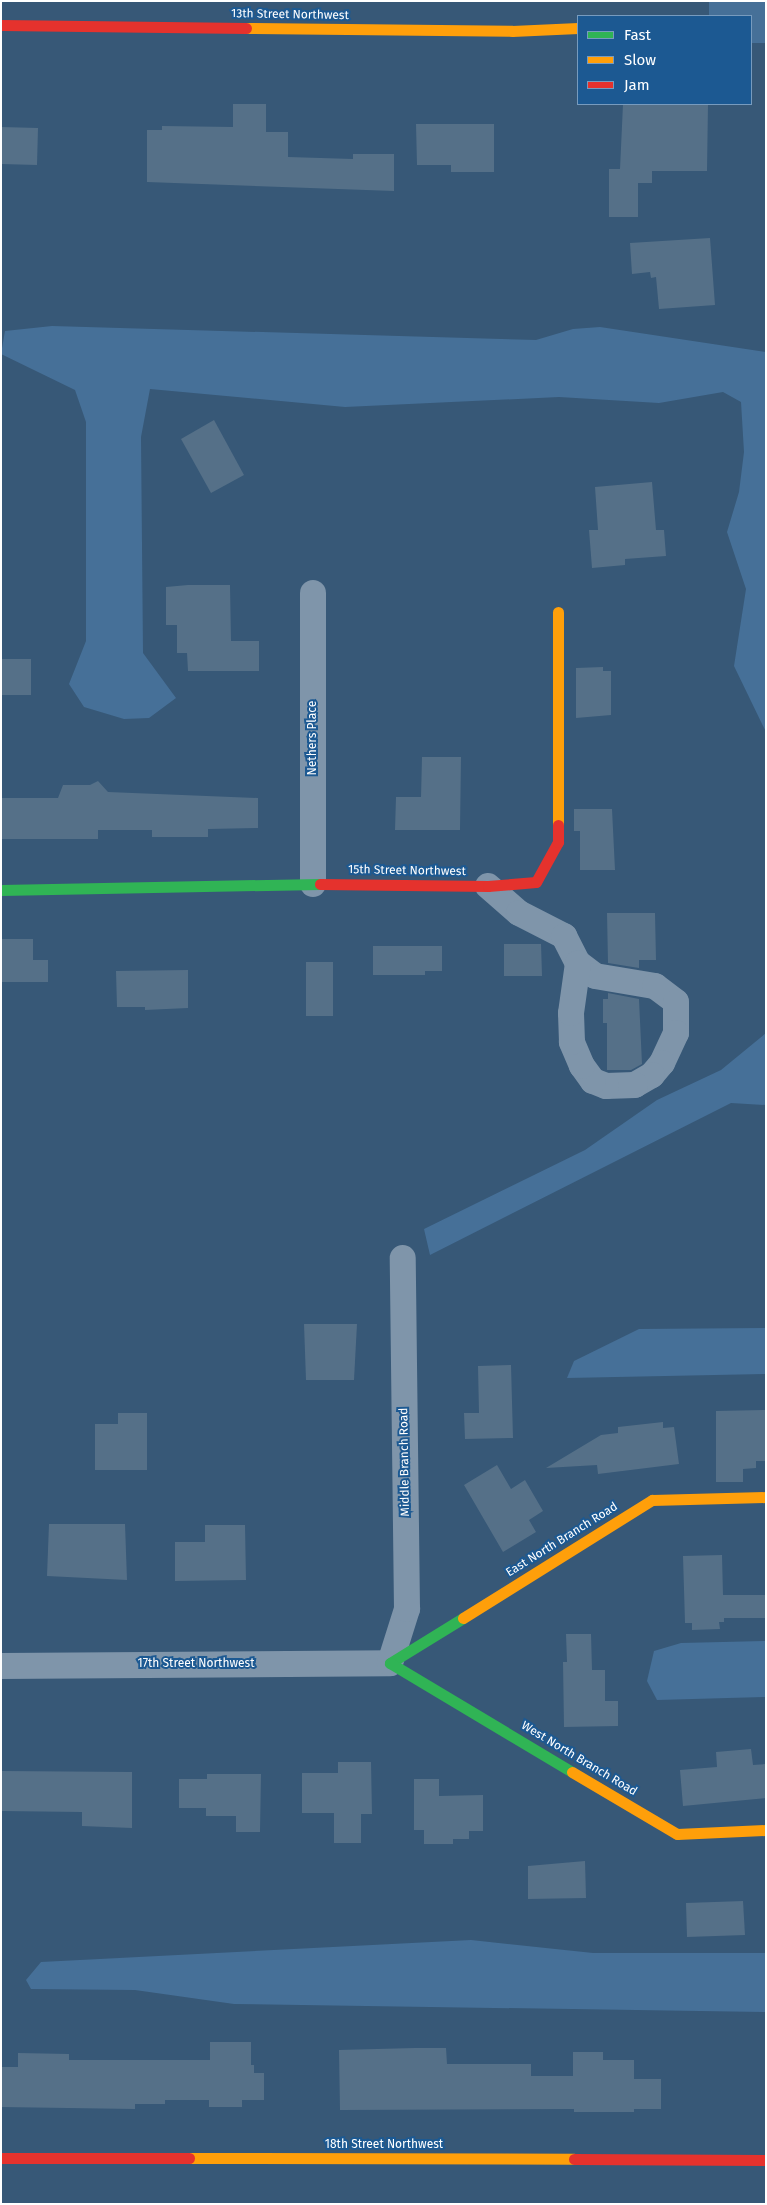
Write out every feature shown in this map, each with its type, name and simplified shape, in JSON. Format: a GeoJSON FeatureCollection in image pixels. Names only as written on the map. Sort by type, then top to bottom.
{"type":"FeatureCollection","features":[{"type":"Feature","properties":{"kind":"street","name":"13th Street Northwest"},"geometry":{"type":"LineString","coordinates":[[1,25],[512,31],[577,28]]}},
{"type":"Feature","properties":{"kind":"street","name":"Nethers Place"},"geometry":{"type":"LineString","coordinates":[[312,593],[313,884]]}},
{"type":"Feature","properties":{"kind":"street","name":"15th Street Northwest"},"geometry":{"type":"LineString","coordinates":[[1,890],[313,884],[488,886],[536,882],[558,842],[558,612]]}},
{"type":"Feature","properties":{"kind":"street"},"geometry":{"type":"LineString","coordinates":[[488,886],[519,913],[564,936],[578,962],[595,976],[655,986],[676,1002],[676,1033],[662,1063],[652,1075],[635,1084],[606,1086],[593,1081],[582,1066],[572,1042],[571,1012],[578,962]]}},
{"type":"Feature","properties":{"kind":"street","name":"Middle Branch Road"},"geometry":{"type":"LineString","coordinates":[[390,1663],[407,1609],[403,1258]]}},
{"type":"Feature","properties":{"kind":"street","name":"East North Branch Road"},"geometry":{"type":"LineString","coordinates":[[390,1663],[652,1500],[766,1498]]}},
{"type":"Feature","properties":{"kind":"street","name":"17th Street Northwest"},"geometry":{"type":"LineString","coordinates":[[1,1666],[390,1663]]}},
{"type":"Feature","properties":{"kind":"street","name":"West North Branch Road"},"geometry":{"type":"LineString","coordinates":[[390,1663],[677,1834],[766,1830]]}},
{"type":"Feature","properties":{"kind":"street","name":"18th Street Northwest"},"geometry":{"type":"LineString","coordinates":[[1,2158],[766,2160]]}},
{"type":"Feature","properties":{"kind":"water"},"geometry":{"type":"Polygon","coordinates":[[[709,1],[766,1],[766,43],[752,43],[752,15],[709,15],[709,1]]]}},
{"type":"Feature","properties":{"kind":"water"},"geometry":{"type":"Polygon","coordinates":[[[52,326],[536,340],[573,329],[600,327],[766,352],[766,732],[734,666],[746,589],[727,532],[739,492],[744,452],[741,402],[723,392],[659,403],[559,397],[345,407],[150,389],[141,437],[143,653],[176,698],[149,718],[124,719],[84,707],[69,684],[86,641],[86,422],[75,390],[1,354],[5,331],[52,326]]]}},
{"type":"Feature","properties":{"kind":"water"},"geometry":{"type":"Polygon","coordinates":[[[766,1033],[766,1105],[731,1103],[430,1255],[424,1229],[585,1150],[657,1100],[721,1070],[766,1033]]]}},
{"type":"Feature","properties":{"kind":"water"},"geometry":{"type":"Polygon","coordinates":[[[766,1328],[766,1374],[567,1378],[574,1361],[639,1329],[766,1328]]]}},
{"type":"Feature","properties":{"kind":"water"},"geometry":{"type":"Polygon","coordinates":[[[766,1641],[766,1697],[657,1700],[647,1681],[654,1651],[681,1643],[766,1641]]]}},
{"type":"Feature","properties":{"kind":"water"},"geometry":{"type":"Polygon","coordinates":[[[471,1940],[593,1953],[766,1953],[766,2012],[234,2004],[135,1990],[31,1989],[26,1980],[41,1962],[471,1940]]]}},
{"type":"Feature","properties":{"kind":"building"},"geometry":{"type":"Polygon","coordinates":[[[233,104],[266,104],[266,132],[288,132],[288,157],[353,159],[353,154],[394,154],[394,191],[147,182],[147,130],[162,130],[162,126],[233,127],[233,104]]]}},
{"type":"Feature","properties":{"kind":"building"},"geometry":{"type":"Polygon","coordinates":[[[623,105],[708,105],[707,171],[652,171],[652,183],[638,183],[638,217],[609,217],[609,169],[620,169],[623,105]]]}},
{"type":"Feature","properties":{"kind":"building"},"geometry":{"type":"Polygon","coordinates":[[[416,124],[494,124],[494,172],[451,172],[451,165],[417,165],[416,124]]]}},
{"type":"Feature","properties":{"kind":"building"},"geometry":{"type":"Polygon","coordinates":[[[1,127],[38,128],[37,165],[1,164],[1,127]]]}},
{"type":"Feature","properties":{"kind":"building"},"geometry":{"type":"Polygon","coordinates":[[[710,238],[715,305],[659,309],[656,277],[651,278],[650,272],[632,274],[630,243],[710,238]]]}},
{"type":"Feature","properties":{"kind":"building"},"geometry":{"type":"Polygon","coordinates":[[[214,420],[244,475],[211,493],[181,439],[214,420]]]}},
{"type":"Feature","properties":{"kind":"building"},"geometry":{"type":"Polygon","coordinates":[[[652,482],[656,530],[664,530],[666,556],[625,559],[625,565],[592,568],[589,530],[598,530],[595,487],[652,482]]]}},
{"type":"Feature","properties":{"kind":"building"},"geometry":{"type":"Polygon","coordinates":[[[230,585],[231,641],[259,641],[259,671],[188,671],[187,653],[177,653],[177,625],[166,625],[166,587],[230,585]]]}},
{"type":"Feature","properties":{"kind":"building"},"geometry":{"type":"Polygon","coordinates":[[[1,659],[31,659],[31,695],[1,695],[1,659]]]}},
{"type":"Feature","properties":{"kind":"building"},"geometry":{"type":"Polygon","coordinates":[[[603,667],[603,671],[611,671],[611,715],[576,718],[576,668],[603,667]]]}},
{"type":"Feature","properties":{"kind":"building"},"geometry":{"type":"Polygon","coordinates":[[[422,757],[461,757],[460,830],[395,830],[396,797],[421,797],[422,757]]]}},
{"type":"Feature","properties":{"kind":"building"},"geometry":{"type":"Polygon","coordinates":[[[98,781],[108,792],[258,798],[258,828],[208,829],[208,837],[152,837],[152,830],[98,830],[98,839],[1,839],[1,798],[58,798],[63,785],[90,785],[98,781]]]}},
{"type":"Feature","properties":{"kind":"building"},"geometry":{"type":"Polygon","coordinates":[[[574,809],[612,809],[615,870],[580,870],[580,831],[574,831],[574,809]]]}},
{"type":"Feature","properties":{"kind":"building"},"geometry":{"type":"Polygon","coordinates":[[[607,913],[655,913],[656,960],[639,960],[639,968],[608,963],[607,913]]]}},
{"type":"Feature","properties":{"kind":"building"},"geometry":{"type":"Polygon","coordinates":[[[1,939],[33,939],[33,960],[48,960],[48,982],[1,982],[1,939]]]}},
{"type":"Feature","properties":{"kind":"building"},"geometry":{"type":"Polygon","coordinates":[[[504,944],[541,944],[542,976],[504,976],[504,944]]]}},
{"type":"Feature","properties":{"kind":"building"},"geometry":{"type":"Polygon","coordinates":[[[373,946],[442,946],[442,971],[425,971],[425,975],[373,975],[373,946]]]}},
{"type":"Feature","properties":{"kind":"building"},"geometry":{"type":"Polygon","coordinates":[[[306,962],[333,962],[333,1016],[306,1016],[306,962]]]}},
{"type":"Feature","properties":{"kind":"building"},"geometry":{"type":"Polygon","coordinates":[[[188,970],[188,1008],[145,1010],[145,1007],[117,1007],[116,971],[188,970]]]}},
{"type":"Feature","properties":{"kind":"building"},"geometry":{"type":"Polygon","coordinates":[[[608,993],[639,999],[642,1064],[631,1070],[607,1070],[607,1023],[603,1023],[603,999],[608,999],[608,993]]]}},
{"type":"Feature","properties":{"kind":"building"},"geometry":{"type":"Polygon","coordinates":[[[304,1324],[357,1324],[354,1380],[306,1380],[304,1324]]]}},
{"type":"Feature","properties":{"kind":"building"},"geometry":{"type":"Polygon","coordinates":[[[511,1365],[513,1438],[465,1439],[464,1413],[479,1413],[478,1366],[511,1365]]]}},
{"type":"Feature","properties":{"kind":"building"},"geometry":{"type":"Polygon","coordinates":[[[766,1410],[766,1461],[756,1461],[756,1468],[743,1469],[743,1482],[716,1482],[716,1411],[766,1410]]]}},
{"type":"Feature","properties":{"kind":"building"},"geometry":{"type":"Polygon","coordinates":[[[118,1413],[147,1413],[147,1470],[95,1470],[95,1424],[118,1424],[118,1413]]]}},
{"type":"Feature","properties":{"kind":"building"},"geometry":{"type":"Polygon","coordinates":[[[663,1422],[663,1428],[674,1427],[679,1464],[598,1474],[597,1465],[546,1468],[601,1435],[618,1433],[618,1427],[663,1422]]]}},
{"type":"Feature","properties":{"kind":"building"},"geometry":{"type":"Polygon","coordinates":[[[497,1465],[511,1489],[525,1480],[543,1511],[529,1520],[536,1532],[503,1552],[464,1485],[497,1465]]]}},
{"type":"Feature","properties":{"kind":"building"},"geometry":{"type":"Polygon","coordinates":[[[49,1524],[125,1524],[127,1580],[47,1576],[49,1524]]]}},
{"type":"Feature","properties":{"kind":"building"},"geometry":{"type":"Polygon","coordinates":[[[205,1525],[245,1525],[246,1580],[175,1581],[175,1542],[205,1542],[205,1525]]]}},
{"type":"Feature","properties":{"kind":"building"},"geometry":{"type":"Polygon","coordinates":[[[722,1555],[723,1595],[766,1595],[766,1618],[724,1618],[724,1622],[719,1622],[720,1629],[692,1630],[692,1623],[685,1623],[683,1556],[722,1555]]]}},
{"type":"Feature","properties":{"kind":"building"},"geometry":{"type":"Polygon","coordinates":[[[566,1634],[591,1634],[592,1670],[605,1670],[605,1701],[618,1701],[618,1726],[564,1727],[563,1662],[567,1662],[566,1634]]]}},
{"type":"Feature","properties":{"kind":"building"},"geometry":{"type":"Polygon","coordinates":[[[751,1749],[753,1765],[766,1764],[766,1798],[683,1806],[680,1770],[717,1767],[716,1752],[751,1749]]]}},
{"type":"Feature","properties":{"kind":"building"},"geometry":{"type":"Polygon","coordinates":[[[338,1762],[371,1762],[372,1814],[361,1814],[361,1843],[334,1843],[334,1813],[302,1813],[302,1773],[338,1773],[338,1762]]]}},
{"type":"Feature","properties":{"kind":"building"},"geometry":{"type":"Polygon","coordinates":[[[1,1771],[132,1772],[132,1828],[82,1826],[82,1812],[1,1811],[1,1771]]]}},
{"type":"Feature","properties":{"kind":"building"},"geometry":{"type":"Polygon","coordinates":[[[207,1774],[261,1774],[260,1832],[236,1832],[236,1816],[206,1816],[206,1808],[179,1808],[179,1779],[207,1779],[207,1774]]]}},
{"type":"Feature","properties":{"kind":"building"},"geometry":{"type":"Polygon","coordinates":[[[414,1779],[439,1779],[439,1796],[483,1795],[483,1831],[469,1831],[469,1839],[453,1839],[453,1844],[424,1844],[424,1830],[414,1830],[414,1779]]]}},
{"type":"Feature","properties":{"kind":"building"},"geometry":{"type":"Polygon","coordinates":[[[585,1861],[586,1898],[528,1899],[528,1866],[585,1861]]]}},
{"type":"Feature","properties":{"kind":"building"},"geometry":{"type":"Polygon","coordinates":[[[743,1901],[745,1935],[687,1937],[686,1903],[743,1901]]]}},
{"type":"Feature","properties":{"kind":"building"},"geometry":{"type":"Polygon","coordinates":[[[210,2042],[251,2042],[251,2065],[254,2065],[254,2073],[264,2073],[264,2100],[242,2100],[242,2107],[209,2107],[209,2100],[165,2100],[165,2104],[135,2104],[135,2109],[1,2107],[1,2067],[18,2067],[18,2053],[69,2054],[69,2060],[210,2060],[210,2042]]]}},
{"type":"Feature","properties":{"kind":"building"},"geometry":{"type":"Polygon","coordinates":[[[446,2048],[447,2064],[531,2064],[531,2076],[573,2076],[573,2052],[603,2052],[603,2060],[634,2060],[634,2079],[661,2079],[661,2109],[634,2109],[634,2112],[574,2112],[574,2109],[340,2110],[339,2050],[446,2048]]]}},
{"type":"Feature","properties":{"kind":"traffic: fast"},"geometry":{"type":"LineString","coordinates":[[1,890],[320,884]]}},
{"type":"Feature","properties":{"kind":"traffic: fast"},"geometry":{"type":"LineString","coordinates":[[463,1618],[390,1663],[572,1772]]}},
{"type":"Feature","properties":{"kind":"traffic: slow"},"geometry":{"type":"LineString","coordinates":[[246,28],[512,31],[577,28]]}},
{"type":"Feature","properties":{"kind":"traffic: slow"},"geometry":{"type":"LineString","coordinates":[[558,612],[558,825]]}},
{"type":"Feature","properties":{"kind":"traffic: slow"},"geometry":{"type":"LineString","coordinates":[[463,1618],[652,1500],[766,1497]]}},
{"type":"Feature","properties":{"kind":"traffic: slow"},"geometry":{"type":"LineString","coordinates":[[572,1772],[677,1834],[766,1830]]}},
{"type":"Feature","properties":{"kind":"traffic: slow"},"geometry":{"type":"LineString","coordinates":[[189,2158],[574,2159]]}},
{"type":"Feature","properties":{"kind":"traffic: jam"},"geometry":{"type":"LineString","coordinates":[[1,25],[246,28]]}},
{"type":"Feature","properties":{"kind":"traffic: jam"},"geometry":{"type":"LineString","coordinates":[[320,884],[488,886],[536,882],[558,842],[558,825]]}},
{"type":"Feature","properties":{"kind":"traffic: jam"},"geometry":{"type":"LineString","coordinates":[[1,2158],[189,2158]]}},
{"type":"Feature","properties":{"kind":"traffic: jam"},"geometry":{"type":"LineString","coordinates":[[574,2159],[766,2160]]}}]}
